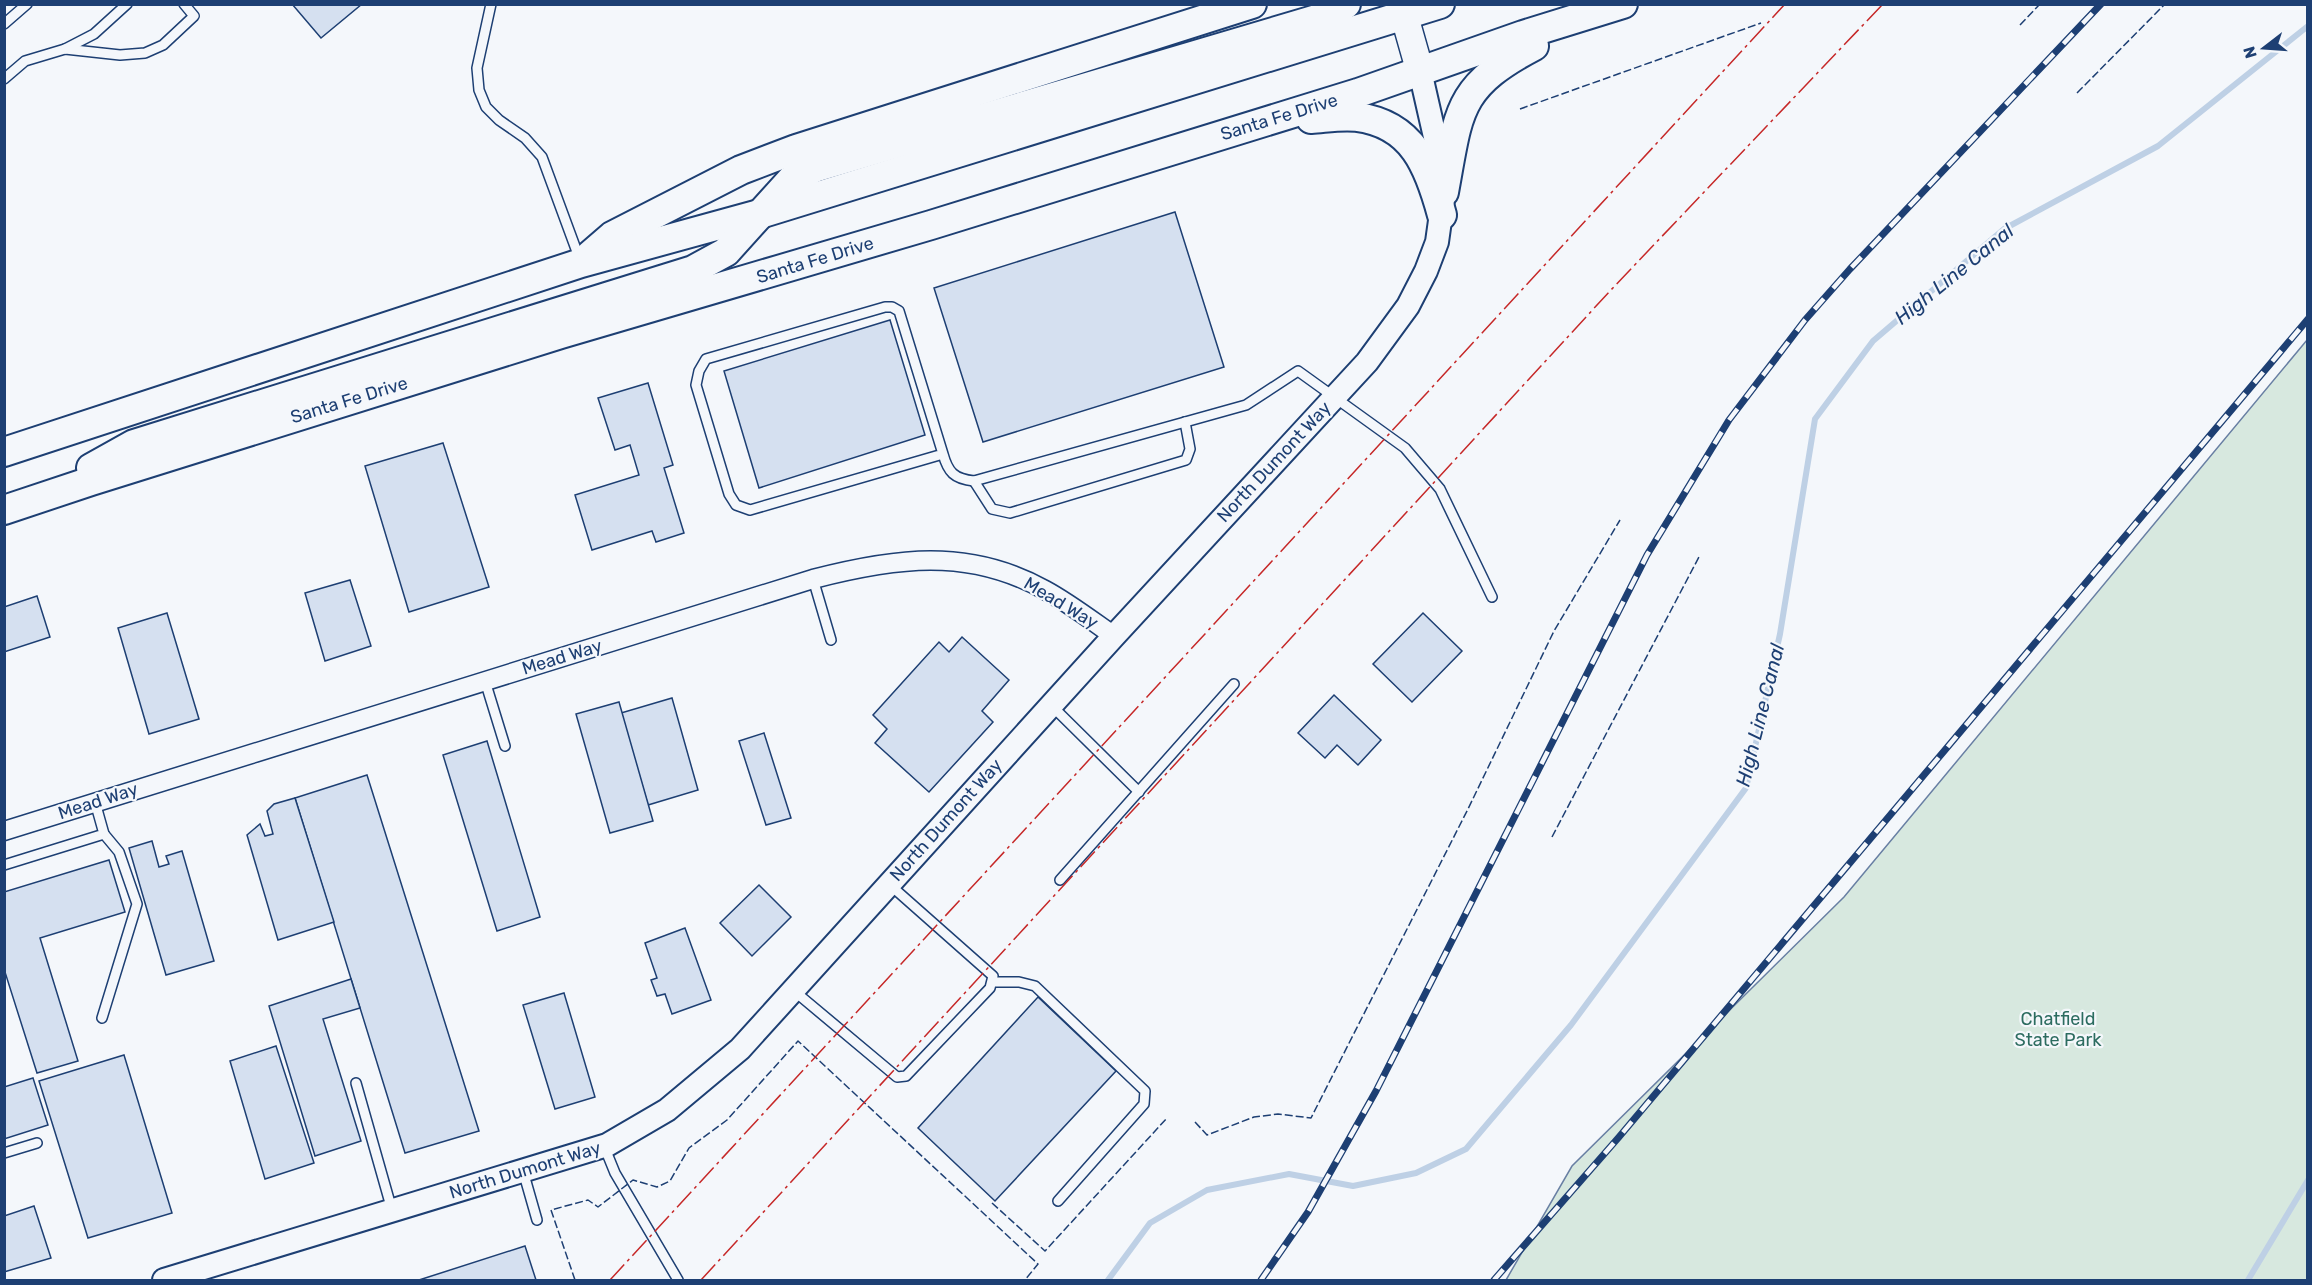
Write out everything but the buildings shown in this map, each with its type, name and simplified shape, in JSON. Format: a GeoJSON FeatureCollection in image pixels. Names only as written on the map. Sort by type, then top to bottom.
{"type":"FeatureCollection","features":[{"type":"Feature","properties":{"kind":"highway"},"geometry":{"type":"LineString","coordinates":[[581,263],[612,236],[741,170],[785,153],[1252,4]]}},
{"type":"Feature","properties":{"kind":"highway"},"geometry":{"type":"LineString","coordinates":[[34,500],[134,444],[693,270],[726,252],[764,213],[792,179],[816,167],[1317,19],[1346,4]]}},
{"type":"Feature","properties":{"kind":"highway"},"geometry":{"type":"LineString","coordinates":[[4,452],[581,263],[764,213],[1403,10],[1440,4]]}},
{"type":"Feature","properties":{"kind":"highway"},"geometry":{"type":"LineString","coordinates":[[1443,204],[1456,127],[1467,99],[1479,83],[1512,57],[1610,8]]}},
{"type":"Feature","properties":{"kind":"highway","name":"Santa Fe Drive"},"geometry":{"type":"LineString","coordinates":[[4,510],[561,334],[931,225],[1358,93],[1610,8]]}},
{"type":"Feature","properties":{"kind":"highway"},"geometry":{"type":"LineString","coordinates":[[1264,121],[1355,116],[1374,120],[1393,128],[1409,141],[1420,156],[1443,204]]}},
{"type":"Feature","properties":{"kind":"main road"},"geometry":{"type":"LineString","coordinates":[[1403,10],[1420,71]]}},
{"type":"Feature","properties":{"kind":"street","name":"North Dumont Way"},"geometry":{"type":"LineString","coordinates":[[164,1281],[604,1146],[667,1110],[740,1049],[1051,705],[1367,362],[1408,306],[1426,271],[1437,242],[1443,204],[1440,159],[1420,71]]}},
{"type":"Feature","properties":{"kind":"street","name":"Mead Way"},"geometry":{"type":"LineString","coordinates":[[4,831],[813,579],[874,565],[912,560],[947,560],[971,563],[1019,577],[1045,590],[1114,636]]}},
{"type":"Feature","properties":{"kind":"lane"},"geometry":{"type":"LineString","coordinates":[[4,24],[27,4]]}},
{"type":"Feature","properties":{"kind":"lane"},"geometry":{"type":"LineString","coordinates":[[4,79],[25,61],[65,50],[94,34],[127,4]]}},
{"type":"Feature","properties":{"kind":"lane"},"geometry":{"type":"LineString","coordinates":[[65,50],[120,55],[145,53],[163,45],[194,16],[184,4]]}},
{"type":"Feature","properties":{"kind":"lane"},"geometry":{"type":"LineString","coordinates":[[492,4],[477,68],[479,90],[486,107],[499,120],[525,138],[542,157],[581,263]]}},
{"type":"Feature","properties":{"kind":"lane"},"geometry":{"type":"LineString","coordinates":[[943,454],[750,510],[736,505],[729,494],[696,385],[699,371],[706,359],[885,307],[892,307],[898,311],[943,454],[947,467],[960,479],[974,480],[1246,405],[1298,371],[1405,448],[1440,489],[1492,597]]}},
{"type":"Feature","properties":{"kind":"lane"},"geometry":{"type":"LineString","coordinates":[[974,480],[992,509],[1010,513],[1186,460],[1190,449],[1185,422]]}},
{"type":"Feature","properties":{"kind":"lane"},"geometry":{"type":"LineString","coordinates":[[813,579],[831,640]]}},
{"type":"Feature","properties":{"kind":"lane"},"geometry":{"type":"LineString","coordinates":[[485,681],[505,746]]}},
{"type":"Feature","properties":{"kind":"lane"},"geometry":{"type":"LineString","coordinates":[[1060,880],[1234,684]]}},
{"type":"Feature","properties":{"kind":"lane"},"geometry":{"type":"LineString","coordinates":[[1051,705],[1139,792]]}},
{"type":"Feature","properties":{"kind":"lane"},"geometry":{"type":"LineString","coordinates":[[94,802],[104,834],[119,852],[136,904],[102,1018]]}},
{"type":"Feature","properties":{"kind":"lane"},"geometry":{"type":"LineString","coordinates":[[4,865],[104,834]]}},
{"type":"Feature","properties":{"kind":"lane"},"geometry":{"type":"LineString","coordinates":[[793,990],[897,1077],[906,1076],[990,988],[993,976],[889,883]]}},
{"type":"Feature","properties":{"kind":"lane"},"geometry":{"type":"LineString","coordinates":[[993,982],[1019,982],[1035,986],[1145,1091],[1144,1104],[1058,1201]]}},
{"type":"Feature","properties":{"kind":"lane"},"geometry":{"type":"LineString","coordinates":[[356,1083],[392,1211]]}},
{"type":"Feature","properties":{"kind":"lane"},"geometry":{"type":"LineString","coordinates":[[4,1153],[37,1143]]}},
{"type":"Feature","properties":{"kind":"lane"},"geometry":{"type":"LineString","coordinates":[[604,1146],[615,1173],[678,1281]]}},
{"type":"Feature","properties":{"kind":"lane"},"geometry":{"type":"LineString","coordinates":[[523,1171],[537,1220]]}},
{"type":"Feature","properties":{"kind":"green space","name":"Chatfield State Park"},"geometry":{"type":"Polygon","coordinates":[[[2307,340],[2307,1280],[1506,1280],[1572,1166],[1844,897],[2307,340]]]}},
{"type":"Feature","properties":{"kind":"waterway","name":"High Line Canal"},"geometry":{"type":"LineString","coordinates":[[1108,1280],[1150,1223],[1207,1190],[1289,1174],[1353,1186],[1416,1173],[1466,1149],[1571,1025],[1746,788],[1780,634],[1815,419],[1873,341],[2004,229],[2158,146],[2308,26]]}},
{"type":"Feature","properties":{"kind":"waterway"},"geometry":{"type":"LineString","coordinates":[[2248,1280],[2308,1180]]}},
{"type":"Feature","properties":{"kind":"railway"},"geometry":{"type":"LineString","coordinates":[[1261,1280],[1308,1212],[1376,1091],[1647,555],[1729,420],[1805,320],[1850,269],[2101,4]]}},
{"type":"Feature","properties":{"kind":"railway"},"geometry":{"type":"LineString","coordinates":[[1494,1280],[1619,1137],[2308,319]]}},
{"type":"Feature","properties":{"kind":"fence"},"geometry":{"type":"LineString","coordinates":[[2020,25],[2040,4]]}},
{"type":"Feature","properties":{"kind":"fence"},"geometry":{"type":"LineString","coordinates":[[2077,93],[2165,4]]}},
{"type":"Feature","properties":{"kind":"fence"},"geometry":{"type":"LineString","coordinates":[[1520,109],[1761,23]]}},
{"type":"Feature","properties":{"kind":"fence"},"geometry":{"type":"LineString","coordinates":[[1195,1122],[1207,1135],[1254,1117],[1278,1114],[1311,1118],[1468,809],[1554,631],[1620,520]]}},
{"type":"Feature","properties":{"kind":"fence"},"geometry":{"type":"LineString","coordinates":[[1552,837],[1700,555]]}},
{"type":"Feature","properties":{"kind":"fence"},"geometry":{"type":"LineString","coordinates":[[575,1280],[551,1210],[588,1200],[598,1207],[633,1180],[657,1187],[670,1181],[689,1148],[727,1120],[798,1041],[1038,1264],[1025,1280]]}},
{"type":"Feature","properties":{"kind":"fence"},"geometry":{"type":"LineString","coordinates":[[992,1203],[1045,1251],[1167,1118]]}},
{"type":"Feature","properties":{"kind":"power"},"geometry":{"type":"LineString","coordinates":[[610,1280],[1785,4]]}},
{"type":"Feature","properties":{"kind":"power"},"geometry":{"type":"LineString","coordinates":[[701,1280],[1609,292],[1883,4]]}}]}
